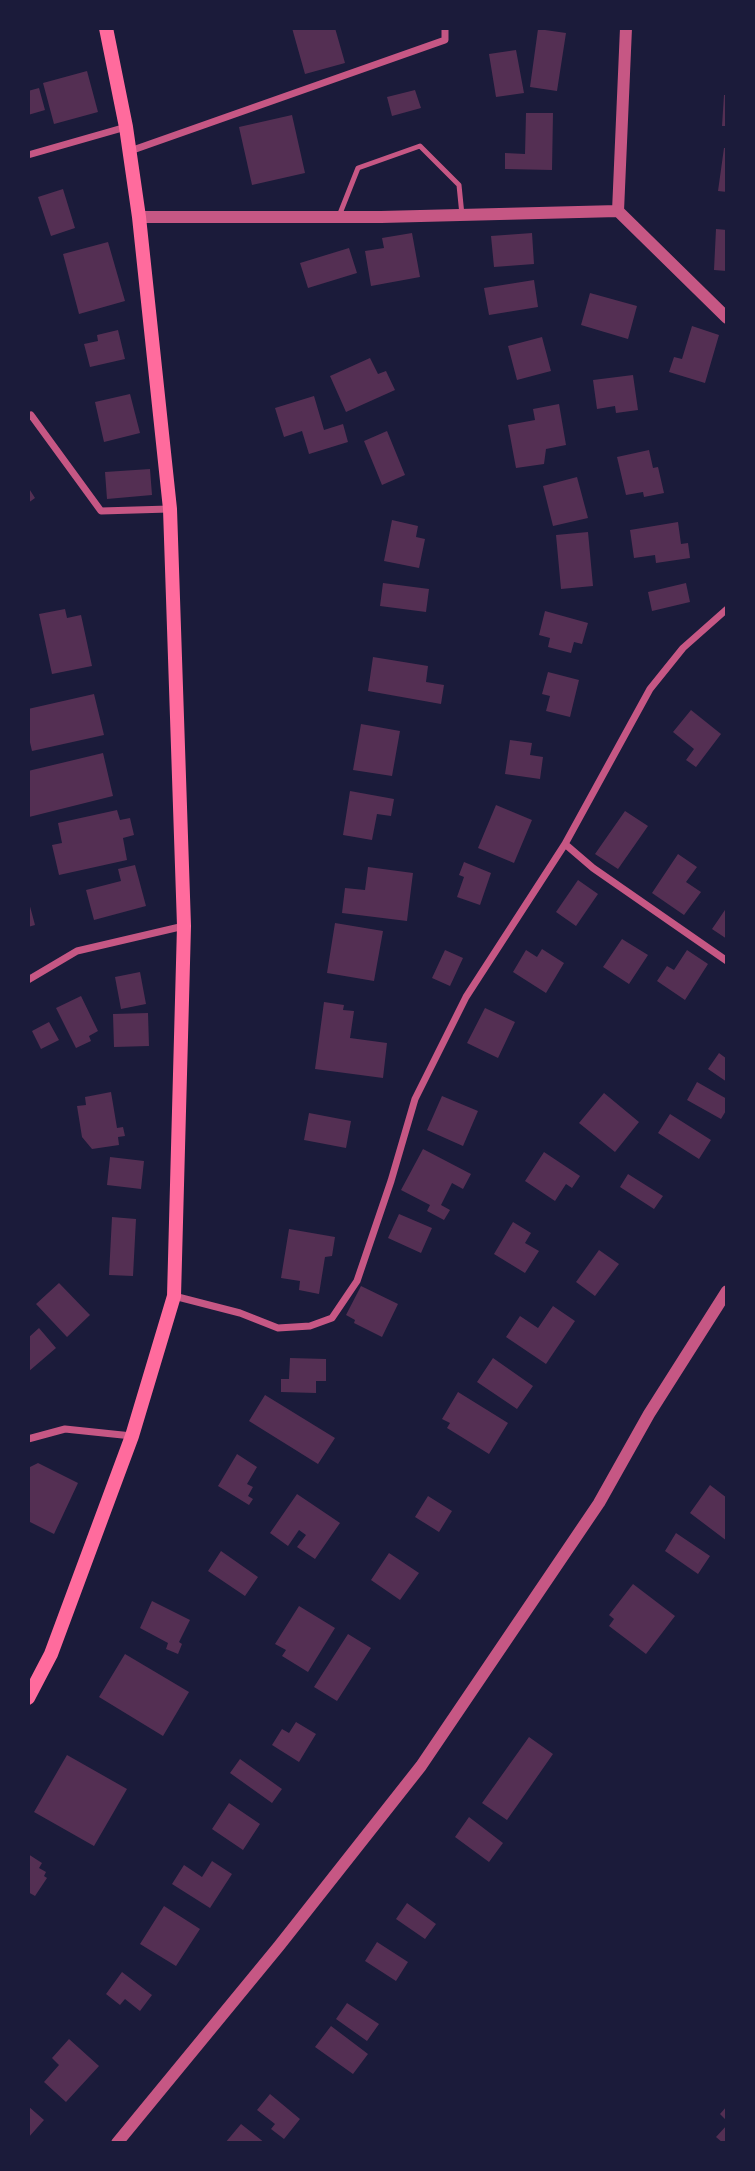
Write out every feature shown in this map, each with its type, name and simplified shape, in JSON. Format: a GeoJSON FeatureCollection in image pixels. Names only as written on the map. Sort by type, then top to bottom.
{"type":"FeatureCollection","features":[{"type":"Feature","properties":{"kind":"main road"},"geometry":{"type":"LineString","coordinates":[[28,1698],[51,1654],[132,1436],[174,1296],[184,926],[170,509],[139,218],[126,127],[106,28]]}},
{"type":"Feature","properties":{"kind":"street"},"geometry":{"type":"LineString","coordinates":[[129,152],[445,40],[445,28]]}},
{"type":"Feature","properties":{"kind":"street"},"geometry":{"type":"LineString","coordinates":[[618,211],[625,28]]}},
{"type":"Feature","properties":{"kind":"street"},"geometry":{"type":"LineString","coordinates":[[28,155],[126,127]]}},
{"type":"Feature","properties":{"kind":"street"},"geometry":{"type":"LineString","coordinates":[[139,218],[618,211],[727,318]]}},
{"type":"Feature","properties":{"kind":"street"},"geometry":{"type":"LineString","coordinates":[[28,417],[31,415],[101,512],[170,509]]}},
{"type":"Feature","properties":{"kind":"street"},"geometry":{"type":"LineString","coordinates":[[174,1296],[240,1312],[278,1328],[310,1326],[332,1318],[357,1281],[415,1099],[467,997],[565,844],[650,688],[683,648],[727,609]]}},
{"type":"Feature","properties":{"kind":"street"},"geometry":{"type":"LineString","coordinates":[[565,844],[593,868],[727,961]]}},
{"type":"Feature","properties":{"kind":"street"},"geometry":{"type":"LineString","coordinates":[[28,980],[78,951],[184,926]]}},
{"type":"Feature","properties":{"kind":"street"},"geometry":{"type":"LineString","coordinates":[[117,2143],[279,1946],[421,1766],[599,1503],[649,1414],[727,1291]]}},
{"type":"Feature","properties":{"kind":"street"},"geometry":{"type":"LineString","coordinates":[[28,1439],[65,1429],[132,1436]]}},
{"type":"Feature","properties":{"kind":"lane"},"geometry":{"type":"LineString","coordinates":[[339,216],[358,168],[420,146],[459,185],[462,215]]}},
{"type":"Feature","properties":{"kind":"building"},"geometry":{"type":"Polygon","coordinates":[[[292,28],[335,28],[345,63],[305,74],[292,28]]]}},
{"type":"Feature","properties":{"kind":"building"},"geometry":{"type":"Polygon","coordinates":[[[538,29],[566,33],[557,91],[530,87],[538,29]]]}},
{"type":"Feature","properties":{"kind":"building"},"geometry":{"type":"Polygon","coordinates":[[[516,50],[524,93],[496,97],[489,54],[516,50]]]}},
{"type":"Feature","properties":{"kind":"building"},"geometry":{"type":"Polygon","coordinates":[[[87,71],[98,112],[54,124],[43,83],[87,71]]]}},
{"type":"Feature","properties":{"kind":"building"},"geometry":{"type":"Polygon","coordinates":[[[39,88],[45,110],[28,115],[28,91],[39,88]]]}},
{"type":"Feature","properties":{"kind":"building"},"geometry":{"type":"Polygon","coordinates":[[[415,90],[421,108],[392,116],[387,97],[415,90]]]}},
{"type":"Feature","properties":{"kind":"building"},"geometry":{"type":"Polygon","coordinates":[[[724,95],[727,95],[727,126],[722,126],[724,95]]]}},
{"type":"Feature","properties":{"kind":"building"},"geometry":{"type":"Polygon","coordinates":[[[526,113],[553,113],[552,170],[505,169],[505,153],[525,154],[526,113]]]}},
{"type":"Feature","properties":{"kind":"building"},"geometry":{"type":"Polygon","coordinates":[[[292,115],[305,173],[252,185],[239,127],[292,115]]]}},
{"type":"Feature","properties":{"kind":"building"},"geometry":{"type":"Polygon","coordinates":[[[724,148],[727,148],[727,192],[718,191],[724,148]]]}},
{"type":"Feature","properties":{"kind":"building"},"geometry":{"type":"Polygon","coordinates":[[[63,189],[75,228],[51,236],[38,197],[63,189]]]}},
{"type":"Feature","properties":{"kind":"building"},"geometry":{"type":"Polygon","coordinates":[[[716,229],[727,230],[727,271],[714,270],[716,229]]]}},
{"type":"Feature","properties":{"kind":"building"},"geometry":{"type":"Polygon","coordinates":[[[412,233],[420,277],[371,286],[365,251],[384,248],[382,238],[412,233]]]}},
{"type":"Feature","properties":{"kind":"building"},"geometry":{"type":"Polygon","coordinates":[[[532,233],[534,264],[494,267],[491,236],[532,233]]]}},
{"type":"Feature","properties":{"kind":"building"},"geometry":{"type":"Polygon","coordinates":[[[108,242],[125,301],[79,314],[63,254],[108,242]]]}},
{"type":"Feature","properties":{"kind":"building"},"geometry":{"type":"Polygon","coordinates":[[[349,248],[357,273],[308,288],[300,263],[349,248]]]}},
{"type":"Feature","properties":{"kind":"building"},"geometry":{"type":"Polygon","coordinates":[[[534,280],[538,307],[489,315],[484,288],[534,280]]]}},
{"type":"Feature","properties":{"kind":"building"},"geometry":{"type":"Polygon","coordinates":[[[590,293],[637,306],[628,339],[581,325],[590,293]]]}},
{"type":"Feature","properties":{"kind":"building"},"geometry":{"type":"Polygon","coordinates":[[[692,326],[719,335],[705,383],[669,372],[674,357],[682,359],[692,326]]]}},
{"type":"Feature","properties":{"kind":"building"},"geometry":{"type":"Polygon","coordinates":[[[118,330],[125,359],[90,367],[84,344],[98,341],[97,335],[118,330]]]}},
{"type":"Feature","properties":{"kind":"building"},"geometry":{"type":"Polygon","coordinates":[[[542,337],[551,371],[517,380],[508,346],[542,337]]]}},
{"type":"Feature","properties":{"kind":"building"},"geometry":{"type":"Polygon","coordinates":[[[370,358],[378,374],[386,371],[395,390],[346,412],[330,376],[370,358]]]}},
{"type":"Feature","properties":{"kind":"building"},"geometry":{"type":"Polygon","coordinates":[[[633,375],[638,410],[616,413],[615,406],[597,409],[593,380],[633,375]]]}},
{"type":"Feature","properties":{"kind":"building"},"geometry":{"type":"Polygon","coordinates":[[[130,394],[140,433],[104,442],[95,402],[130,394]]]}},
{"type":"Feature","properties":{"kind":"building"},"geometry":{"type":"Polygon","coordinates":[[[314,396],[324,430],[343,424],[348,442],[309,454],[302,431],[284,437],[275,408],[314,396]]]}},
{"type":"Feature","properties":{"kind":"building"},"geometry":{"type":"Polygon","coordinates":[[[559,404],[566,445],[546,449],[544,464],[516,468],[508,425],[535,420],[533,409],[559,404]]]}},
{"type":"Feature","properties":{"kind":"building"},"geometry":{"type":"Polygon","coordinates":[[[387,431],[405,475],[382,485],[364,441],[387,431]]]}},
{"type":"Feature","properties":{"kind":"building"},"geometry":{"type":"Polygon","coordinates":[[[649,450],[653,468],[658,467],[664,493],[644,497],[643,492],[626,495],[617,457],[649,450]]]}},
{"type":"Feature","properties":{"kind":"building"},"geometry":{"type":"Polygon","coordinates":[[[150,469],[152,495],[107,499],[105,472],[150,469]]]}},
{"type":"Feature","properties":{"kind":"building"},"geometry":{"type":"Polygon","coordinates":[[[577,477],[588,518],[553,526],[543,486],[577,477]]]}},
{"type":"Feature","properties":{"kind":"building"},"geometry":{"type":"Polygon","coordinates":[[[28,487],[35,498],[28,503],[28,487]]]}},
{"type":"Feature","properties":{"kind":"building"},"geometry":{"type":"Polygon","coordinates":[[[392,520],[418,526],[416,537],[425,539],[419,568],[384,561],[392,520]]]}},
{"type":"Feature","properties":{"kind":"building"},"geometry":{"type":"Polygon","coordinates":[[[678,522],[681,544],[688,543],[690,558],[656,563],[655,555],[634,558],[630,530],[678,522]]]}},
{"type":"Feature","properties":{"kind":"building"},"geometry":{"type":"Polygon","coordinates":[[[588,532],[593,586],[561,589],[556,535],[588,532]]]}},
{"type":"Feature","properties":{"kind":"building"},"geometry":{"type":"Polygon","coordinates":[[[383,583],[429,589],[426,612],[380,606],[383,583]]]}},
{"type":"Feature","properties":{"kind":"building"},"geometry":{"type":"Polygon","coordinates":[[[686,583],[690,602],[652,611],[648,592],[686,583]]]}},
{"type":"Feature","properties":{"kind":"building"},"geometry":{"type":"Polygon","coordinates":[[[65,609],[67,618],[81,615],[92,666],[52,674],[39,614],[65,609]]]}},
{"type":"Feature","properties":{"kind":"building"},"geometry":{"type":"Polygon","coordinates":[[[545,611],[588,623],[582,644],[574,642],[571,653],[548,647],[550,638],[539,635],[545,611]]]}},
{"type":"Feature","properties":{"kind":"building"},"geometry":{"type":"Polygon","coordinates":[[[373,657],[428,666],[426,682],[444,685],[441,704],[368,691],[373,657]]]}},
{"type":"Feature","properties":{"kind":"building"},"geometry":{"type":"Polygon","coordinates":[[[548,672],[579,680],[570,717],[546,711],[550,696],[542,694],[548,672]]]}},
{"type":"Feature","properties":{"kind":"building"},"geometry":{"type":"Polygon","coordinates":[[[94,694],[104,735],[32,751],[28,734],[28,709],[94,694]]]}},
{"type":"Feature","properties":{"kind":"building"},"geometry":{"type":"Polygon","coordinates":[[[691,710],[721,734],[696,767],[686,760],[694,749],[673,732],[691,710]]]}},
{"type":"Feature","properties":{"kind":"building"},"geometry":{"type":"Polygon","coordinates":[[[361,724],[400,731],[392,776],[353,770],[361,724]]]}},
{"type":"Feature","properties":{"kind":"building"},"geometry":{"type":"Polygon","coordinates":[[[510,740],[532,743],[530,755],[543,757],[540,779],[505,774],[510,740]]]}},
{"type":"Feature","properties":{"kind":"building"},"geometry":{"type":"Polygon","coordinates":[[[103,753],[113,796],[29,817],[28,771],[103,753]]]}},
{"type":"Feature","properties":{"kind":"building"},"geometry":{"type":"Polygon","coordinates":[[[350,791],[394,799],[391,816],[377,814],[372,840],[343,835],[350,791]]]}},
{"type":"Feature","properties":{"kind":"building"},"geometry":{"type":"Polygon","coordinates":[[[496,805],[532,820],[514,863],[478,848],[496,805]]]}},
{"type":"Feature","properties":{"kind":"building"},"geometry":{"type":"Polygon","coordinates":[[[117,810],[120,820],[130,818],[134,835],[123,838],[127,860],[59,875],[52,845],[62,843],[58,823],[117,810]]]}},
{"type":"Feature","properties":{"kind":"building"},"geometry":{"type":"Polygon","coordinates":[[[625,811],[648,826],[618,869],[595,854],[625,811]]]}},
{"type":"Feature","properties":{"kind":"building"},"geometry":{"type":"Polygon","coordinates":[[[678,854],[697,867],[686,882],[701,892],[684,915],[652,893],[678,854]]]}},
{"type":"Feature","properties":{"kind":"building"},"geometry":{"type":"Polygon","coordinates":[[[464,862],[491,873],[480,905],[457,897],[464,877],[459,875],[464,862]]]}},
{"type":"Feature","properties":{"kind":"building"},"geometry":{"type":"Polygon","coordinates":[[[135,865],[146,906],[94,920],[86,890],[121,881],[118,869],[135,865]]]}},
{"type":"Feature","properties":{"kind":"building"},"geometry":{"type":"Polygon","coordinates":[[[368,867],[413,873],[407,921],[342,913],[345,888],[365,890],[368,867]]]}},
{"type":"Feature","properties":{"kind":"building"},"geometry":{"type":"Polygon","coordinates":[[[578,880],[598,894],[576,926],[556,912],[578,880]]]}},
{"type":"Feature","properties":{"kind":"building"},"geometry":{"type":"Polygon","coordinates":[[[28,899],[35,925],[28,927],[28,899]]]}},
{"type":"Feature","properties":{"kind":"building"},"geometry":{"type":"Polygon","coordinates":[[[727,907],[727,939],[712,929],[727,907]]]}},
{"type":"Feature","properties":{"kind":"building"},"geometry":{"type":"Polygon","coordinates":[[[335,923],[383,931],[374,981],[327,973],[335,923]]]}},
{"type":"Feature","properties":{"kind":"building"},"geometry":{"type":"Polygon","coordinates":[[[622,939],[648,955],[629,984],[603,967],[622,939]]]}},
{"type":"Feature","properties":{"kind":"building"},"geometry":{"type":"Polygon","coordinates":[[[542,949],[564,963],[546,993],[513,972],[526,950],[537,957],[542,949]]]}},
{"type":"Feature","properties":{"kind":"building"},"geometry":{"type":"Polygon","coordinates":[[[445,950],[463,958],[450,986],[432,978],[445,950]]]}},
{"type":"Feature","properties":{"kind":"building"},"geometry":{"type":"Polygon","coordinates":[[[687,950],[708,964],[685,1000],[657,981],[667,966],[674,970],[687,950]]]}},
{"type":"Feature","properties":{"kind":"building"},"geometry":{"type":"Polygon","coordinates":[[[140,972],[146,1004],[121,1009],[115,977],[140,972]]]}},
{"type":"Feature","properties":{"kind":"building"},"geometry":{"type":"Polygon","coordinates":[[[81,996],[98,1031],[89,1036],[91,1041],[76,1048],[56,1008],[81,996]]]}},
{"type":"Feature","properties":{"kind":"building"},"geometry":{"type":"Polygon","coordinates":[[[324,1002],[344,1005],[343,1010],[354,1011],[350,1038],[387,1043],[383,1078],[315,1069],[324,1002]]]}},
{"type":"Feature","properties":{"kind":"building"},"geometry":{"type":"Polygon","coordinates":[[[485,1008],[515,1022],[498,1058],[467,1043],[485,1008]]]}},
{"type":"Feature","properties":{"kind":"building"},"geometry":{"type":"Polygon","coordinates":[[[148,1013],[149,1046],[114,1047],[113,1014],[148,1013]]]}},
{"type":"Feature","properties":{"kind":"building"},"geometry":{"type":"Polygon","coordinates":[[[49,1022],[59,1040],[41,1049],[32,1031],[49,1022]]]}},
{"type":"Feature","properties":{"kind":"building"},"geometry":{"type":"Polygon","coordinates":[[[719,1053],[727,1059],[727,1082],[708,1069],[719,1053]]]}},
{"type":"Feature","properties":{"kind":"building"},"geometry":{"type":"Polygon","coordinates":[[[697,1082],[727,1099],[727,1109],[721,1119],[687,1100],[697,1082]]]}},
{"type":"Feature","properties":{"kind":"building"},"geometry":{"type":"Polygon","coordinates":[[[111,1092],[117,1128],[123,1127],[125,1136],[118,1137],[119,1145],[92,1149],[82,1137],[77,1106],[86,1105],[85,1097],[111,1092]]]}},
{"type":"Feature","properties":{"kind":"building"},"geometry":{"type":"Polygon","coordinates":[[[604,1093],[639,1122],[615,1152],[579,1123],[604,1093]]]}},
{"type":"Feature","properties":{"kind":"building"},"geometry":{"type":"Polygon","coordinates":[[[442,1096],[478,1111],[463,1146],[427,1130],[442,1096]]]}},
{"type":"Feature","properties":{"kind":"building"},"geometry":{"type":"Polygon","coordinates":[[[309,1113],[351,1121],[346,1148],[304,1140],[309,1113]]]}},
{"type":"Feature","properties":{"kind":"building"},"geometry":{"type":"Polygon","coordinates":[[[670,1114],[711,1140],[699,1159],[658,1133],[670,1114]]]}},
{"type":"Feature","properties":{"kind":"building"},"geometry":{"type":"Polygon","coordinates":[[[423,1149],[471,1174],[463,1189],[452,1183],[441,1205],[450,1210],[444,1220],[427,1211],[430,1205],[401,1190],[423,1149]]]}},
{"type":"Feature","properties":{"kind":"building"},"geometry":{"type":"Polygon","coordinates":[[[544,1152],[580,1176],[572,1188],[566,1184],[555,1201],[525,1181],[544,1152]]]}},
{"type":"Feature","properties":{"kind":"building"},"geometry":{"type":"Polygon","coordinates":[[[110,1157],[144,1161],[141,1189],[107,1185],[110,1157]]]}},
{"type":"Feature","properties":{"kind":"building"},"geometry":{"type":"Polygon","coordinates":[[[628,1174],[663,1196],[654,1209],[620,1187],[628,1174]]]}},
{"type":"Feature","properties":{"kind":"building"},"geometry":{"type":"Polygon","coordinates":[[[399,1214],[432,1228],[421,1253],[388,1238],[399,1214]]]}},
{"type":"Feature","properties":{"kind":"building"},"geometry":{"type":"Polygon","coordinates":[[[112,1217],[136,1219],[133,1276],[109,1275],[112,1217]]]}},
{"type":"Feature","properties":{"kind":"building"},"geometry":{"type":"Polygon","coordinates":[[[513,1222],[531,1233],[525,1243],[539,1251],[525,1273],[494,1254],[513,1222]]]}},
{"type":"Feature","properties":{"kind":"building"},"geometry":{"type":"Polygon","coordinates":[[[289,1229],[335,1237],[332,1256],[325,1257],[319,1294],[299,1290],[300,1281],[281,1278],[289,1229]]]}},
{"type":"Feature","properties":{"kind":"building"},"geometry":{"type":"Polygon","coordinates":[[[599,1250],[619,1264],[595,1296],[576,1282],[599,1250]]]}},
{"type":"Feature","properties":{"kind":"building"},"geometry":{"type":"Polygon","coordinates":[[[59,1283],[90,1315],[67,1337],[36,1304],[59,1283]]]}},
{"type":"Feature","properties":{"kind":"building"},"geometry":{"type":"Polygon","coordinates":[[[361,1286],[398,1304],[382,1337],[354,1323],[355,1320],[346,1315],[361,1286]]]}},
{"type":"Feature","properties":{"kind":"building"},"geometry":{"type":"Polygon","coordinates":[[[553,1306],[575,1321],[546,1364],[506,1337],[520,1316],[538,1328],[553,1306]]]}},
{"type":"Feature","properties":{"kind":"building"},"geometry":{"type":"Polygon","coordinates":[[[39,1328],[56,1348],[28,1372],[28,1338],[39,1328]]]}},
{"type":"Feature","properties":{"kind":"building"},"geometry":{"type":"Polygon","coordinates":[[[290,1358],[326,1359],[326,1381],[316,1381],[316,1393],[281,1392],[281,1379],[289,1379],[290,1358]]]}},
{"type":"Feature","properties":{"kind":"building"},"geometry":{"type":"Polygon","coordinates":[[[493,1358],[533,1386],[517,1409],[477,1382],[493,1358]]]}},
{"type":"Feature","properties":{"kind":"building"},"geometry":{"type":"Polygon","coordinates":[[[458,1392],[508,1423],[489,1454],[447,1428],[450,1423],[442,1419],[458,1392]]]}},
{"type":"Feature","properties":{"kind":"building"},"geometry":{"type":"Polygon","coordinates":[[[265,1395],[335,1438],[318,1464],[249,1421],[265,1395]]]}},
{"type":"Feature","properties":{"kind":"building"},"geometry":{"type":"Polygon","coordinates":[[[237,1454],[257,1467],[247,1484],[253,1487],[248,1496],[253,1499],[249,1505],[218,1486],[237,1454]]]}},
{"type":"Feature","properties":{"kind":"building"},"geometry":{"type":"Polygon","coordinates":[[[38,1463],[78,1483],[54,1534],[28,1521],[28,1468],[38,1463]]]}},
{"type":"Feature","properties":{"kind":"building"},"geometry":{"type":"Polygon","coordinates":[[[710,1485],[727,1498],[727,1541],[690,1513],[710,1485]]]}},
{"type":"Feature","properties":{"kind":"building"},"geometry":{"type":"Polygon","coordinates":[[[297,1494],[340,1523],[315,1559],[297,1547],[306,1535],[299,1530],[288,1546],[270,1533],[297,1494]]]}},
{"type":"Feature","properties":{"kind":"building"},"geometry":{"type":"Polygon","coordinates":[[[428,1496],[452,1511],[439,1532],[415,1517],[428,1496]]]}},
{"type":"Feature","properties":{"kind":"building"},"geometry":{"type":"Polygon","coordinates":[[[676,1533],[710,1556],[698,1574],[665,1551],[676,1533]]]}},
{"type":"Feature","properties":{"kind":"building"},"geometry":{"type":"Polygon","coordinates":[[[221,1551],[258,1577],[245,1596],[208,1571],[221,1551]]]}},
{"type":"Feature","properties":{"kind":"building"},"geometry":{"type":"Polygon","coordinates":[[[389,1553],[419,1573],[400,1600],[371,1580],[389,1553]]]}},
{"type":"Feature","properties":{"kind":"building"},"geometry":{"type":"Polygon","coordinates":[[[633,1584],[675,1616],[646,1654],[609,1626],[614,1619],[609,1615],[633,1584]]]}},
{"type":"Feature","properties":{"kind":"building"},"geometry":{"type":"Polygon","coordinates":[[[152,1601],[190,1620],[179,1642],[182,1644],[178,1654],[166,1649],[168,1643],[140,1628],[152,1601]]]}},
{"type":"Feature","properties":{"kind":"building"},"geometry":{"type":"Polygon","coordinates":[[[299,1606],[335,1628],[308,1672],[282,1656],[286,1650],[275,1644],[299,1606]]]}},
{"type":"Feature","properties":{"kind":"building"},"geometry":{"type":"Polygon","coordinates":[[[348,1634],[371,1648],[337,1701],[314,1687],[348,1634]]]}},
{"type":"Feature","properties":{"kind":"building"},"geometry":{"type":"Polygon","coordinates":[[[125,1654],[189,1692],[163,1736],[99,1697],[125,1654]]]}},
{"type":"Feature","properties":{"kind":"building"},"geometry":{"type":"Polygon","coordinates":[[[296,1722],[316,1734],[299,1762],[272,1745],[282,1729],[289,1733],[296,1722]]]}},
{"type":"Feature","properties":{"kind":"building"},"geometry":{"type":"Polygon","coordinates":[[[529,1737],[553,1754],[507,1820],[482,1803],[529,1737]]]}},
{"type":"Feature","properties":{"kind":"building"},"geometry":{"type":"Polygon","coordinates":[[[67,1755],[127,1789],[94,1846],[34,1812],[67,1755]]]}},
{"type":"Feature","properties":{"kind":"building"},"geometry":{"type":"Polygon","coordinates":[[[240,1759],[282,1789],[272,1803],[230,1773],[240,1759]]]}},
{"type":"Feature","properties":{"kind":"building"},"geometry":{"type":"Polygon","coordinates":[[[229,1803],[260,1824],[243,1850],[212,1829],[229,1803]]]}},
{"type":"Feature","properties":{"kind":"building"},"geometry":{"type":"Polygon","coordinates":[[[469,1817],[503,1843],[489,1862],[455,1837],[469,1817]]]}},
{"type":"Feature","properties":{"kind":"building"},"geometry":{"type":"Polygon","coordinates":[[[28,1854],[42,1863],[39,1868],[46,1872],[44,1876],[47,1878],[35,1896],[28,1892],[28,1854]]]}},
{"type":"Feature","properties":{"kind":"building"},"geometry":{"type":"Polygon","coordinates":[[[212,1861],[232,1874],[210,1908],[172,1884],[184,1865],[202,1877],[212,1861]]]}},
{"type":"Feature","properties":{"kind":"building"},"geometry":{"type":"Polygon","coordinates":[[[407,1903],[436,1924],[425,1939],[396,1919],[407,1903]]]}},
{"type":"Feature","properties":{"kind":"building"},"geometry":{"type":"Polygon","coordinates":[[[164,1906],[200,1929],[176,1966],[140,1944],[164,1906]]]}},
{"type":"Feature","properties":{"kind":"building"},"geometry":{"type":"Polygon","coordinates":[[[377,1942],[408,1962],[396,1981],[365,1961],[377,1942]]]}},
{"type":"Feature","properties":{"kind":"building"},"geometry":{"type":"Polygon","coordinates":[[[122,1972],[152,1995],[140,2011],[125,1999],[120,2005],[106,1994],[122,1972]]]}},
{"type":"Feature","properties":{"kind":"building"},"geometry":{"type":"Polygon","coordinates":[[[347,2003],[379,2024],[367,2041],[336,2019],[347,2003]]]}},
{"type":"Feature","properties":{"kind":"building"},"geometry":{"type":"Polygon","coordinates":[[[331,2026],[368,2054],[353,2074],[315,2047],[331,2026]]]}},
{"type":"Feature","properties":{"kind":"building"},"geometry":{"type":"Polygon","coordinates":[[[69,2039],[99,2066],[66,2102],[44,2082],[59,2065],[52,2058],[69,2039]]]}},
{"type":"Feature","properties":{"kind":"building"},"geometry":{"type":"Polygon","coordinates":[[[270,2094],[300,2119],[284,2139],[271,2129],[275,2124],[257,2110],[270,2094]]]}},
{"type":"Feature","properties":{"kind":"building"},"geometry":{"type":"Polygon","coordinates":[[[28,2106],[44,2120],[28,2138],[28,2106]]]}},
{"type":"Feature","properties":{"kind":"building"},"geometry":{"type":"Polygon","coordinates":[[[727,2106],[727,2121],[720,2114],[727,2106]]]}},
{"type":"Feature","properties":{"kind":"building"},"geometry":{"type":"Polygon","coordinates":[[[241,2124],[265,2143],[225,2143],[241,2124]]]}},
{"type":"Feature","properties":{"kind":"building"},"geometry":{"type":"Polygon","coordinates":[[[727,2125],[727,2143],[723,2143],[716,2137],[727,2125]]]}}]}
